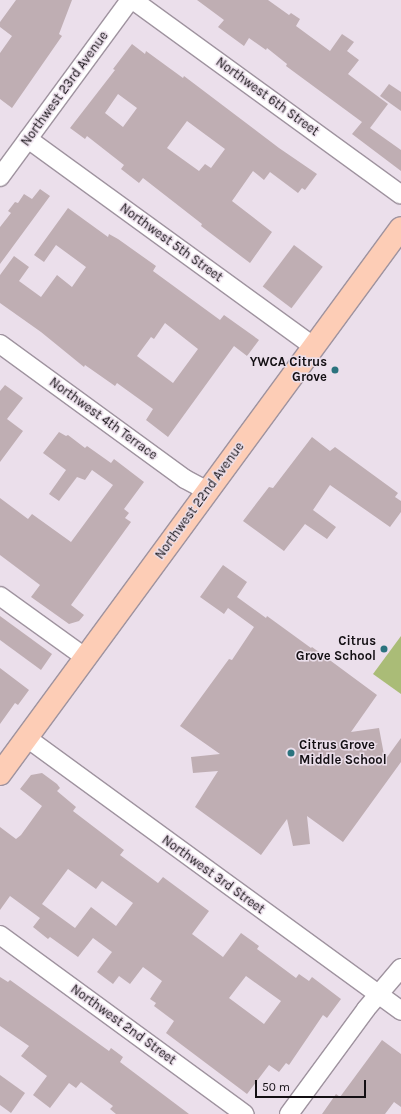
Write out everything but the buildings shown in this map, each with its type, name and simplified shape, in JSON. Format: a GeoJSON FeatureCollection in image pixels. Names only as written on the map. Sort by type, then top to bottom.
{"type":"FeatureCollection","features":[{"type":"Feature","properties":{"kind":"main road","name":"Northwest 22nd Avenue"},"geometry":{"type":"LineString","coordinates":[[0,774],[401,228]]}},
{"type":"Feature","properties":{"kind":"street","name":"Northwest 23rd Avenue"},"geometry":{"type":"LineString","coordinates":[[0,177],[132,0]]}},
{"type":"Feature","properties":{"kind":"street","name":"Northwest 6th Street"},"geometry":{"type":"LineString","coordinates":[[132,0],[401,195]]}},
{"type":"Feature","properties":{"kind":"street","name":"Northwest 5th Street"},"geometry":{"type":"LineString","coordinates":[[28,139],[314,348]]}},
{"type":"Feature","properties":{"kind":"street","name":"Northwest 4th Terrace"},"geometry":{"type":"LineString","coordinates":[[0,344],[184,479],[208,491]]}},
{"type":"Feature","properties":{"kind":"street"},"geometry":{"type":"LineString","coordinates":[[0,596],[86,658]]}},
{"type":"Feature","properties":{"kind":"street","name":"Northwest 3rd Street"},"geometry":{"type":"LineString","coordinates":[[27,738],[401,1011]]}},
{"type":"Feature","properties":{"kind":"street","name":"Northwest 2nd Street"},"geometry":{"type":"LineString","coordinates":[[0,936],[246,1114]]}},
{"type":"Feature","properties":{"kind":"street"},"geometry":{"type":"LineString","coordinates":[[289,1114],[366,1010],[401,968]]}},
{"type":"Feature","properties":{"kind":"green space"},"geometry":{"type":"Polygon","coordinates":[[[401,636],[401,694],[373,674],[401,636]]]}},
{"type":"Feature","properties":{"kind":"place","name":"YWCA Citrus Grove"},"geometry":{"type":"Point","coordinates":[335,370]}},
{"type":"Feature","properties":{"kind":"place","name":"Citrus Grove School"},"geometry":{"type":"Point","coordinates":[384,649]}},
{"type":"Feature","properties":{"kind":"place","name":"Citrus Grove Middle School"},"geometry":{"type":"Point","coordinates":[291,753]}}]}
